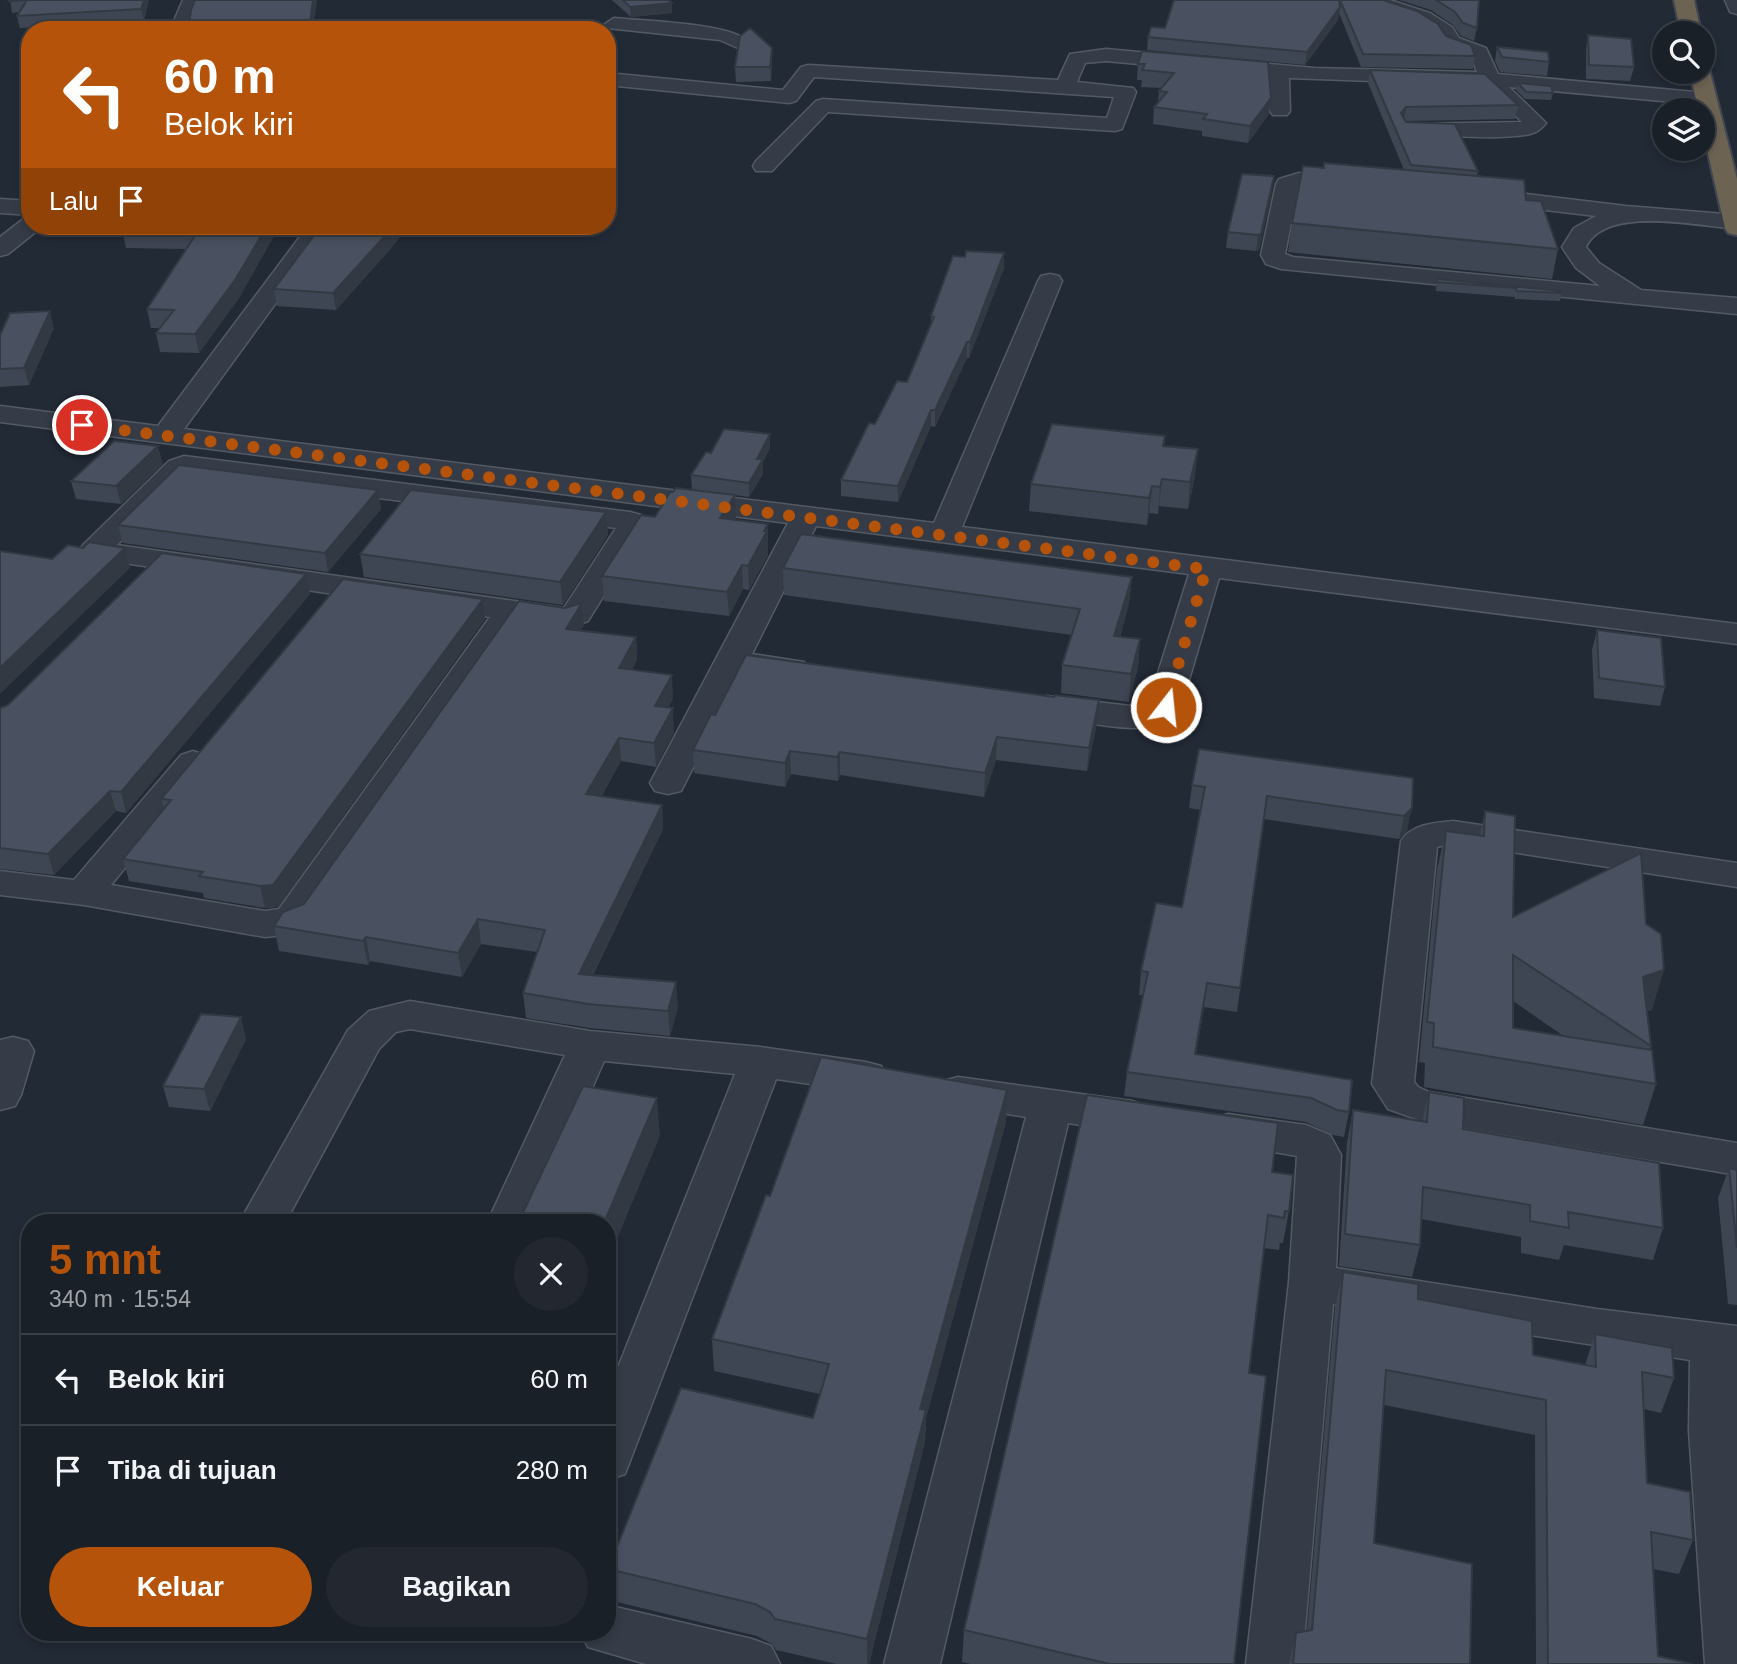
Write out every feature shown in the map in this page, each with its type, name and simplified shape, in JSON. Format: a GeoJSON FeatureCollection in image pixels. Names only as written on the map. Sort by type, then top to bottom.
{"type":"FeatureCollection","features":[{"type":"Feature","properties":{"kind":"highway"},"geometry":{"type":"LineString","coordinates":[[1684,0],[1688,21]]}},
{"type":"Feature","properties":{"kind":"highway"},"geometry":{"type":"LineString","coordinates":[[1715,137],[1736,225]]}},
{"type":"Feature","properties":{"kind":"street"},"geometry":{"type":"LineString","coordinates":[[183,21],[192,0]]}},
{"type":"Feature","properties":{"kind":"street"},"geometry":{"type":"LineString","coordinates":[[609,0],[613,21]]}},
{"type":"Feature","properties":{"kind":"street"},"geometry":{"type":"LineString","coordinates":[[1372,0],[1423,17],[1445,31],[1452,42],[1479,52],[1490,80],[1535,123],[1533,127],[1513,129],[1412,129]]}},
{"type":"Feature","properties":{"kind":"street"},"geometry":{"type":"LineString","coordinates":[[1734,0],[1737,8]]}},
{"type":"Feature","properties":{"kind":"street"},"geometry":{"type":"LineString","coordinates":[[616,24],[725,35],[738,42]]}},
{"type":"Feature","properties":{"kind":"street"},"geometry":{"type":"LineString","coordinates":[[1065,87],[1077,58],[1088,55],[1279,71],[1490,80],[1695,98]]}},
{"type":"Feature","properties":{"kind":"street"},"geometry":{"type":"LineString","coordinates":[[808,71],[1126,92],[1115,125],[823,105],[787,101],[789,97],[808,71]]}},
{"type":"Feature","properties":{"kind":"street"},"geometry":{"type":"LineString","coordinates":[[1279,71],[1280,111]]}},
{"type":"Feature","properties":{"kind":"street"},"geometry":{"type":"LineString","coordinates":[[616,80],[789,97]]}},
{"type":"Feature","properties":{"kind":"street"},"geometry":{"type":"LineString","coordinates":[[764,166],[823,105]]}},
{"type":"Feature","properties":{"kind":"street"},"geometry":{"type":"LineString","coordinates":[[1366,185],[1300,180],[1287,184],[1273,255],[1275,259],[1290,264],[1737,306]]}},
{"type":"Feature","properties":{"kind":"street"},"geometry":{"type":"LineString","coordinates":[[1447,192],[1736,225]]}},
{"type":"Feature","properties":{"kind":"street"},"geometry":{"type":"LineString","coordinates":[[0,206],[21,207]]}},
{"type":"Feature","properties":{"kind":"street"},"geometry":{"type":"LineString","coordinates":[[1626,213],[1594,224],[1578,235],[1574,247],[1579,260],[1591,271],[1644,297]]}},
{"type":"Feature","properties":{"kind":"street"},"geometry":{"type":"LineString","coordinates":[[0,249],[21,232]]}},
{"type":"Feature","properties":{"kind":"street"},"geometry":{"type":"LineString","coordinates":[[165,435],[313,235]]}},
{"type":"Feature","properties":{"kind":"street"},"geometry":{"type":"LineString","coordinates":[[944,535],[1050,281]]}},
{"type":"Feature","properties":{"kind":"street"},"geometry":{"type":"LineString","coordinates":[[0,414],[1206,569],[1737,634]]}},
{"type":"Feature","properties":{"kind":"street"},"geometry":{"type":"LineString","coordinates":[[181,466],[632,523],[611,563],[578,614],[563,618],[159,560],[94,551],[181,466]]}},
{"type":"Feature","properties":{"kind":"street"},"geometry":{"type":"LineString","coordinates":[[377,523],[384,501],[402,494],[424,468]]}},
{"type":"Feature","properties":{"kind":"street"},"geometry":{"type":"LineString","coordinates":[[668,783],[806,517]]}},
{"type":"Feature","properties":{"kind":"street"},"geometry":{"type":"LineString","coordinates":[[302,616],[353,554]]}},
{"type":"Feature","properties":{"kind":"street"},"geometry":{"type":"LineString","coordinates":[[129,589],[159,560]]}},
{"type":"Feature","properties":{"kind":"street"},"geometry":{"type":"LineString","coordinates":[[1015,701],[1136,718],[1150,718],[1162,714],[1206,569]]}},
{"type":"Feature","properties":{"kind":"street"},"geometry":{"type":"LineString","coordinates":[[0,883],[73,891],[265,924],[276,925],[293,918],[511,610]]}},
{"type":"Feature","properties":{"kind":"street"},"geometry":{"type":"LineString","coordinates":[[732,661],[826,674]]}},
{"type":"Feature","properties":{"kind":"street"},"geometry":{"type":"LineString","coordinates":[[73,891],[205,732]]}},
{"type":"Feature","properties":{"kind":"street"},"geometry":{"type":"LineString","coordinates":[[1737,875],[1453,832],[1433,834],[1419,841],[1393,1084],[1403,1098],[1422,1105],[1737,1159]]}},
{"type":"Feature","properties":{"kind":"street"},"geometry":{"type":"LineString","coordinates":[[267,1214],[363,1040],[383,1021],[410,1015],[590,1045],[761,1062],[1306,1141],[1315,1146],[1319,1163],[1312,1282],[1274,1664]]}},
{"type":"Feature","properties":{"kind":"street"},"geometry":{"type":"LineString","coordinates":[[514,1214],[590,1045]]}},
{"type":"Feature","properties":{"kind":"street"},"geometry":{"type":"LineString","coordinates":[[0,1095],[13,1051]]}},
{"type":"Feature","properties":{"kind":"street"},"geometry":{"type":"LineString","coordinates":[[616,1435],[761,1062]]}},
{"type":"Feature","properties":{"kind":"street"},"geometry":{"type":"LineString","coordinates":[[912,1664],[1051,1105]]}},
{"type":"Feature","properties":{"kind":"street"},"geometry":{"type":"LineString","coordinates":[[1312,1282],[1583,1326],[1726,1345],[1714,1431],[1733,1664]]}},
{"type":"Feature","properties":{"kind":"street"},"geometry":{"type":"LineString","coordinates":[[616,1632],[751,1664]]}},
{"type":"Feature","properties":{"kind":"building"},"geometry":{"type":"Polygon","coordinates":[[[27,0],[144,0],[141,9],[17,16],[27,0]]]}},
{"type":"Feature","properties":{"kind":"building"},"geometry":{"type":"Polygon","coordinates":[[[195,0],[313,0],[310,21],[189,21],[195,0]]]}},
{"type":"Feature","properties":{"kind":"building"},"geometry":{"type":"Polygon","coordinates":[[[623,0],[668,0],[672,3],[630,7],[623,0]]]}},
{"type":"Feature","properties":{"kind":"building"},"geometry":{"type":"Polygon","coordinates":[[[1174,0],[1339,0],[1340,7],[1307,52],[1148,37],[1151,27],[1165,28],[1174,0]]]}},
{"type":"Feature","properties":{"kind":"building"},"geometry":{"type":"Polygon","coordinates":[[[1340,0],[1383,0],[1417,11],[1438,24],[1446,36],[1471,45],[1475,56],[1363,54],[1340,0]]]}},
{"type":"Feature","properties":{"kind":"building"},"geometry":{"type":"Polygon","coordinates":[[[1436,0],[1479,0],[1477,28],[1463,23],[1455,12],[1436,0]]]}},
{"type":"Feature","properties":{"kind":"building"},"geometry":{"type":"Polygon","coordinates":[[[750,28],[772,48],[770,67],[735,67],[740,36],[750,28]]]}},
{"type":"Feature","properties":{"kind":"building"},"geometry":{"type":"Polygon","coordinates":[[[1588,35],[1631,39],[1634,67],[1589,65],[1588,35]]]}},
{"type":"Feature","properties":{"kind":"building"},"geometry":{"type":"Polygon","coordinates":[[[1497,47],[1548,52],[1549,62],[1502,57],[1497,47]]]}},
{"type":"Feature","properties":{"kind":"building"},"geometry":{"type":"Polygon","coordinates":[[[1142,51],[1268,62],[1271,98],[1250,126],[1203,119],[1207,114],[1154,107],[1167,92],[1159,91],[1174,73],[1142,70],[1145,64],[1138,64],[1142,51]]]}},
{"type":"Feature","properties":{"kind":"building"},"geometry":{"type":"Polygon","coordinates":[[[1370,70],[1485,74],[1518,105],[1406,107],[1401,113],[1406,122],[1455,124],[1478,171],[1411,165],[1370,70]]]}},
{"type":"Feature","properties":{"kind":"building"},"geometry":{"type":"Polygon","coordinates":[[[1518,83],[1551,86],[1553,93],[1526,92],[1518,83]]]}},
{"type":"Feature","properties":{"kind":"building"},"geometry":{"type":"Polygon","coordinates":[[[1324,163],[1524,180],[1526,200],[1541,201],[1558,249],[1292,223],[1303,166],[1324,168],[1324,163]]]}},
{"type":"Feature","properties":{"kind":"building"},"geometry":{"type":"Polygon","coordinates":[[[1242,174],[1274,176],[1261,234],[1258,235],[1228,232],[1242,174]]]}},
{"type":"Feature","properties":{"kind":"building"},"geometry":{"type":"Polygon","coordinates":[[[195,235],[262,235],[235,280],[195,334],[156,333],[174,310],[147,309],[195,235]]]}},
{"type":"Feature","properties":{"kind":"building"},"geometry":{"type":"Polygon","coordinates":[[[314,235],[386,235],[333,293],[274,289],[314,235]]]}},
{"type":"Feature","properties":{"kind":"building"},"geometry":{"type":"Polygon","coordinates":[[[966,251],[1004,253],[970,342],[967,342],[935,410],[931,410],[898,486],[841,480],[869,423],[875,424],[897,381],[907,382],[934,317],[931,316],[953,256],[965,257],[966,251]]]}},
{"type":"Feature","properties":{"kind":"building"},"geometry":{"type":"Polygon","coordinates":[[[1437,279],[1562,293],[1517,291],[1516,288],[1437,282],[1437,279]]]}},
{"type":"Feature","properties":{"kind":"building"},"geometry":{"type":"Polygon","coordinates":[[[50,311],[24,368],[0,369],[0,335],[10,313],[50,311]]]}},
{"type":"Feature","properties":{"kind":"building"},"geometry":{"type":"Polygon","coordinates":[[[1052,424],[1165,436],[1163,446],[1198,449],[1190,482],[1162,479],[1160,487],[1152,486],[1149,498],[1031,484],[1052,424]]]}},
{"type":"Feature","properties":{"kind":"building"},"geometry":{"type":"Polygon","coordinates":[[[724,429],[770,434],[757,459],[763,459],[749,483],[691,475],[706,452],[711,453],[724,429]]]}},
{"type":"Feature","properties":{"kind":"building"},"geometry":{"type":"Polygon","coordinates":[[[114,441],[158,446],[116,486],[71,481],[114,441]]]}},
{"type":"Feature","properties":{"kind":"building"},"geometry":{"type":"Polygon","coordinates":[[[179,465],[378,490],[325,553],[118,525],[179,465]]]}},
{"type":"Feature","properties":{"kind":"building"},"geometry":{"type":"Polygon","coordinates":[[[676,488],[735,495],[720,518],[768,524],[764,531],[767,531],[748,566],[742,565],[727,592],[602,576],[641,515],[655,517],[670,492],[676,488]]]}},
{"type":"Feature","properties":{"kind":"building"},"geometry":{"type":"Polygon","coordinates":[[[411,490],[606,512],[560,582],[360,554],[411,490]]]}},
{"type":"Feature","properties":{"kind":"building"},"geometry":{"type":"Polygon","coordinates":[[[801,534],[1132,577],[1114,636],[1140,639],[1131,674],[1062,665],[1080,609],[783,568],[801,534]]]}},
{"type":"Feature","properties":{"kind":"building"},"geometry":{"type":"Polygon","coordinates":[[[89,542],[125,548],[0,668],[0,551],[52,559],[68,545],[83,548],[89,542]]]}},
{"type":"Feature","properties":{"kind":"building"},"geometry":{"type":"Polygon","coordinates":[[[162,553],[306,574],[121,792],[110,791],[48,854],[0,848],[0,708],[8,705],[162,553]]]}},
{"type":"Feature","properties":{"kind":"building"},"geometry":{"type":"Polygon","coordinates":[[[343,579],[483,599],[273,885],[260,886],[199,876],[203,872],[123,859],[171,800],[161,799],[343,579]]]}},
{"type":"Feature","properties":{"kind":"building"},"geometry":{"type":"Polygon","coordinates":[[[519,601],[565,608],[582,603],[566,629],[636,637],[619,668],[672,675],[655,706],[673,708],[654,743],[619,738],[586,794],[662,805],[579,974],[676,982],[668,1011],[588,1004],[523,993],[545,930],[478,919],[458,953],[366,937],[363,941],[274,926],[283,912],[304,904],[519,601]]]}},
{"type":"Feature","properties":{"kind":"building"},"geometry":{"type":"Polygon","coordinates":[[[1597,630],[1661,638],[1665,687],[1599,678],[1597,630]]]}},
{"type":"Feature","properties":{"kind":"building"},"geometry":{"type":"Polygon","coordinates":[[[746,655],[1054,697],[1099,700],[1089,748],[997,737],[985,773],[840,752],[837,757],[790,751],[785,763],[693,750],[711,714],[715,715],[746,655]]]}},
{"type":"Feature","properties":{"kind":"building"},"geometry":{"type":"Polygon","coordinates":[[[1199,749],[1413,778],[1412,808],[1404,816],[1267,796],[1240,988],[1207,983],[1195,1054],[1352,1080],[1349,1112],[1337,1110],[1311,1098],[1127,1072],[1148,972],[1141,971],[1156,903],[1182,907],[1205,787],[1192,785],[1199,749]]]}},
{"type":"Feature","properties":{"kind":"building"},"geometry":{"type":"Polygon","coordinates":[[[1485,811],[1515,816],[1513,917],[1641,853],[1646,924],[1661,934],[1664,970],[1643,977],[1651,1046],[1513,955],[1513,1028],[1652,1050],[1656,1084],[1433,1047],[1434,1023],[1427,1022],[1446,831],[1484,836],[1485,811]]]}},
{"type":"Feature","properties":{"kind":"building"},"geometry":{"type":"Polygon","coordinates":[[[201,1014],[241,1017],[204,1089],[163,1086],[201,1014]]]}},
{"type":"Feature","properties":{"kind":"building"},"geometry":{"type":"Polygon","coordinates":[[[821,1057],[1007,1090],[920,1409],[926,1410],[867,1639],[775,1619],[770,1612],[755,1604],[616,1571],[616,1549],[681,1388],[813,1418],[829,1364],[712,1339],[766,1195],[770,1196],[821,1057]]]}},
{"type":"Feature","properties":{"kind":"building"},"geometry":{"type":"Polygon","coordinates":[[[583,1086],[657,1098],[608,1214],[522,1214],[583,1086]]]}},
{"type":"Feature","properties":{"kind":"building"},"geometry":{"type":"Polygon","coordinates":[[[1429,1092],[1464,1098],[1463,1129],[1659,1163],[1663,1228],[1568,1212],[1569,1228],[1530,1221],[1530,1205],[1423,1187],[1420,1245],[1345,1234],[1353,1110],[1427,1122],[1429,1092]]]}},
{"type":"Feature","properties":{"kind":"building"},"geometry":{"type":"Polygon","coordinates":[[[1087,1095],[1278,1123],[1272,1172],[1293,1175],[1289,1211],[1285,1211],[1284,1218],[1268,1215],[1249,1373],[1266,1376],[1234,1664],[1110,1664],[964,1630],[1087,1095]]]}},
{"type":"Feature","properties":{"kind":"building"},"geometry":{"type":"Polygon","coordinates":[[[1729,1168],[1737,1170],[1737,1248],[1729,1168]]]}},
{"type":"Feature","properties":{"kind":"building"},"geometry":{"type":"Polygon","coordinates":[[[1343,1272],[1418,1284],[1418,1299],[1532,1321],[1533,1355],[1596,1367],[1595,1334],[1672,1348],[1674,1378],[1642,1372],[1647,1483],[1690,1492],[1693,1540],[1651,1532],[1658,1656],[1692,1664],[1548,1664],[1546,1400],[1386,1370],[1374,1543],[1472,1564],[1470,1664],[1293,1664],[1296,1633],[1312,1630],[1343,1272]]]}},
{"type":"Feature","properties":{"kind":"route"},"geometry":{"type":"LineString","coordinates":[[82,425],[1206,569],[1166,707]]}}]}
